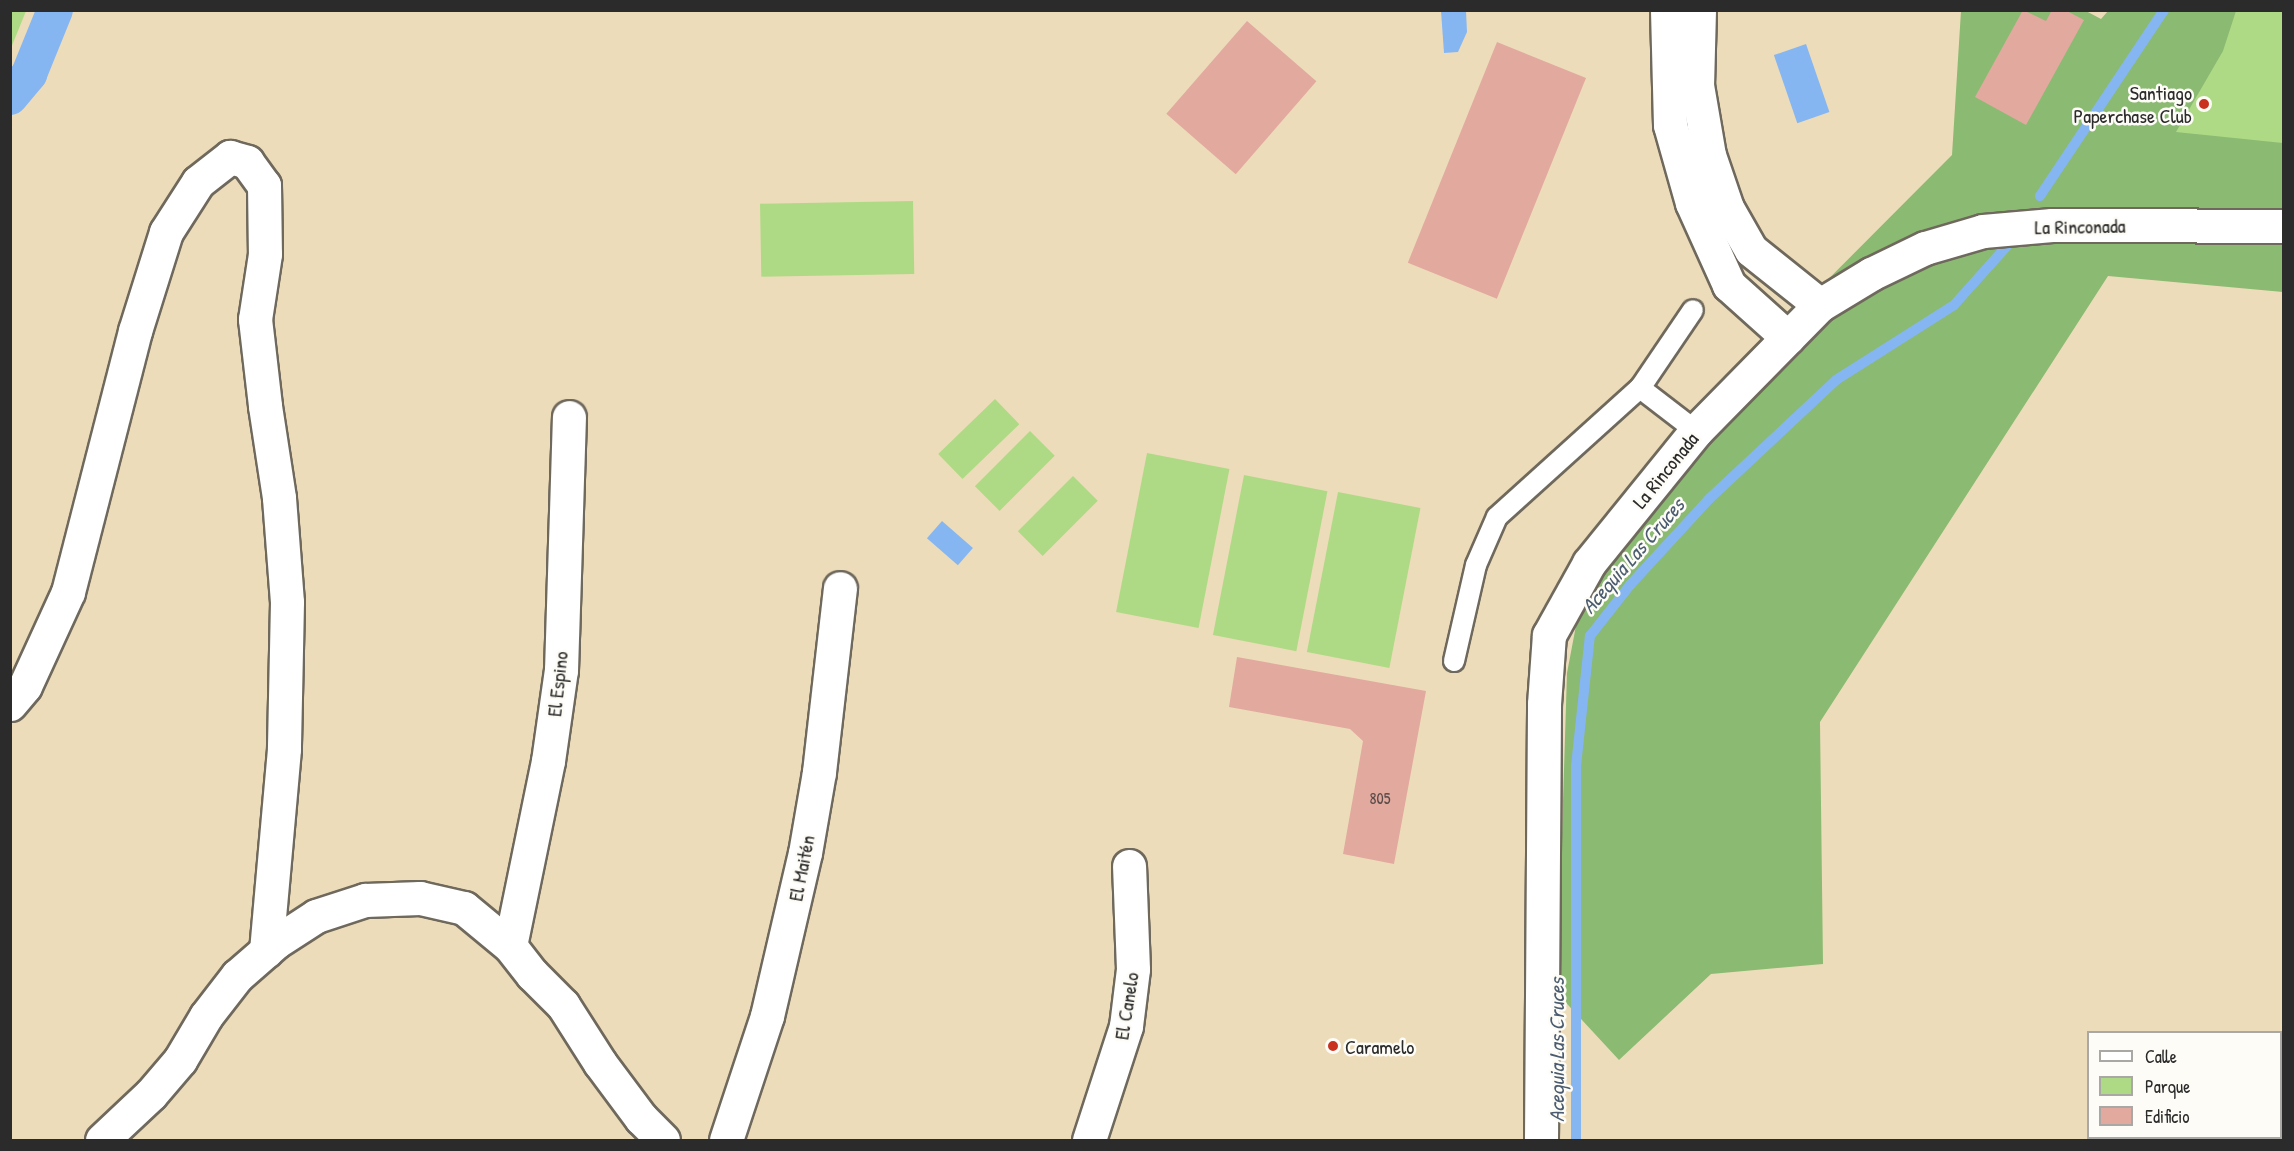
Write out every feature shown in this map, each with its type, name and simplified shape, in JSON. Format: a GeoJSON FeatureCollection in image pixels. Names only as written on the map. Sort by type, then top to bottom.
{"type":"FeatureCollection","features":[{"type":"Feature","properties":{"kind":"street"},"geometry":{"type":"LineString","coordinates":[[1667,10],[1670,124],[1692,203],[1729,285],[1788,338]]}},
{"type":"Feature","properties":{"kind":"street"},"geometry":{"type":"LineString","coordinates":[[1699,10],[1697,86],[1709,155],[1727,208],[1751,250],[1820,305]]}},
{"type":"Feature","properties":{"kind":"street"},"geometry":{"type":"LineString","coordinates":[[10,704],[25,686],[68,592],[135,331],[166,232],[198,182],[230,157],[247,162],[264,185],[265,254],[255,319],[279,498],[287,602],[284,749],[266,951]]}},
{"type":"Feature","properties":{"kind":"street","name":"La Rinconada"},"geometry":{"type":"LineString","coordinates":[[1541,1140],[1544,704],[1549,636],[1589,563],[1696,431],[1820,305],[1871,273],[1925,248],[1983,231],[2052,225],[2283,226]]}},
{"type":"Feature","properties":{"kind":"street","name":"El Espino"},"geometry":{"type":"LineString","coordinates":[[510,946],[548,761],[561,670],[569,417]]}},
{"type":"Feature","properties":{"kind":"street","name":"El Maitén"},"geometry":{"type":"LineString","coordinates":[[726,1140],[767,1016],[805,853],[819,772],[840,588]]}},
{"type":"Feature","properties":{"kind":"street","name":"El Canelo"},"geometry":{"type":"LineString","coordinates":[[1089,1140],[1126,1026],[1133,969],[1129,866]]}},
{"type":"Feature","properties":{"kind":"street"},"geometry":{"type":"LineString","coordinates":[[102,1140],[151,1094],[180,1060],[206,1016],[237,976],[266,951],[316,916],[365,900],[420,898],[464,908],[510,946],[532,974],[563,1005],[600,1063],[641,1118],[663,1140]]}},
{"type":"Feature","properties":{"kind":"lane"},"geometry":{"type":"LineString","coordinates":[[1454,661],[1476,565],[1497,517],[1640,388],[1693,310]]}},
{"type":"Feature","properties":{"kind":"lane"},"geometry":{"type":"LineString","coordinates":[[1640,388],[1696,431]]}},
{"type":"Feature","properties":{"kind":"green space"},"geometry":{"type":"Polygon","coordinates":[[[10,11],[26,11],[11,48],[10,11]]]}},
{"type":"Feature","properties":{"kind":"green space"},"geometry":{"type":"Polygon","coordinates":[[[1961,11],[2086,11],[2101,19],[2108,11],[2236,11],[2223,51],[2176,132],[2283,143],[2283,292],[2108,276],[1820,722],[1823,964],[1711,974],[1619,1060],[1557,993],[1567,673],[1589,557],[1664,444],[1952,155],[1961,11]]]}},
{"type":"Feature","properties":{"kind":"green space","name":"Santiago Paperchase Club"},"geometry":{"type":"Polygon","coordinates":[[[2189,11],[2283,11],[2283,200],[2061,197],[2189,11]]]}},
{"type":"Feature","properties":{"kind":"green space"},"geometry":{"type":"Polygon","coordinates":[[[913,201],[914,274],[761,277],[760,204],[913,201]]]}},
{"type":"Feature","properties":{"kind":"green space"},"geometry":{"type":"Polygon","coordinates":[[[995,399],[1019,424],[962,479],[938,454],[995,399]]]}},
{"type":"Feature","properties":{"kind":"green space"},"geometry":{"type":"Polygon","coordinates":[[[1030,431],[1055,456],[1000,511],[975,486],[1030,431]]]}},
{"type":"Feature","properties":{"kind":"green space"},"geometry":{"type":"Polygon","coordinates":[[[1147,453],[1229,469],[1199,628],[1116,612],[1147,453]]]}},
{"type":"Feature","properties":{"kind":"green space"},"geometry":{"type":"Polygon","coordinates":[[[1244,475],[1327,491],[1296,651],[1213,635],[1244,475]]]}},
{"type":"Feature","properties":{"kind":"green space"},"geometry":{"type":"Polygon","coordinates":[[[1073,476],[1098,501],[1043,556],[1018,531],[1073,476]]]}},
{"type":"Feature","properties":{"kind":"green space"},"geometry":{"type":"Polygon","coordinates":[[[1338,492],[1420,508],[1389,668],[1307,652],[1338,492]]]}},
{"type":"Feature","properties":{"kind":"water"},"geometry":{"type":"Polygon","coordinates":[[[1441,11],[1466,11],[1467,32],[1458,52],[1444,53],[1441,11]]]}},
{"type":"Feature","properties":{"kind":"water"},"geometry":{"type":"Polygon","coordinates":[[[1806,44],[1829,112],[1797,123],[1774,55],[1806,44]]]}},
{"type":"Feature","properties":{"kind":"water"},"geometry":{"type":"Polygon","coordinates":[[[942,521],[973,548],[958,565],[927,538],[942,521]]]}},
{"type":"Feature","properties":{"kind":"building"},"geometry":{"type":"Polygon","coordinates":[[[2023,10],[2046,21],[2052,10],[2065,10],[2084,20],[2026,125],[1975,97],[2023,10]]]}},
{"type":"Feature","properties":{"kind":"building"},"geometry":{"type":"Polygon","coordinates":[[[1247,21],[1316,81],[1236,174],[1166,114],[1247,21]]]}},
{"type":"Feature","properties":{"kind":"building"},"geometry":{"type":"Polygon","coordinates":[[[1497,42],[1586,78],[1497,299],[1408,263],[1497,42]]]}},
{"type":"Feature","properties":{"kind":"building"},"geometry":{"type":"Polygon","coordinates":[[[1237,657],[1426,691],[1394,864],[1343,854],[1363,741],[1350,729],[1229,707],[1237,657]]]}},
{"type":"Feature","properties":{"kind":"waterway"},"geometry":{"type":"LineString","coordinates":[[10,97],[29,74],[55,10]]}},
{"type":"Feature","properties":{"kind":"waterway","name":"Acequia Las Cruces"},"geometry":{"type":"LineString","coordinates":[[2040,196],[2164,10]]}},
{"type":"Feature","properties":{"kind":"waterway","name":"Acequia Las Cruces"},"geometry":{"type":"LineString","coordinates":[[1576,1140],[1576,766],[1590,636],[1630,585],[1709,499],[1836,380],[1954,305],[2007,246]]}},
{"type":"Feature","properties":{"kind":"place","name":"Santiago Paperchase Club"},"geometry":{"type":"Point","coordinates":[2204,104]}},
{"type":"Feature","properties":{"kind":"place","name":"Caramelo"},"geometry":{"type":"Point","coordinates":[1333,1046]}}]}
